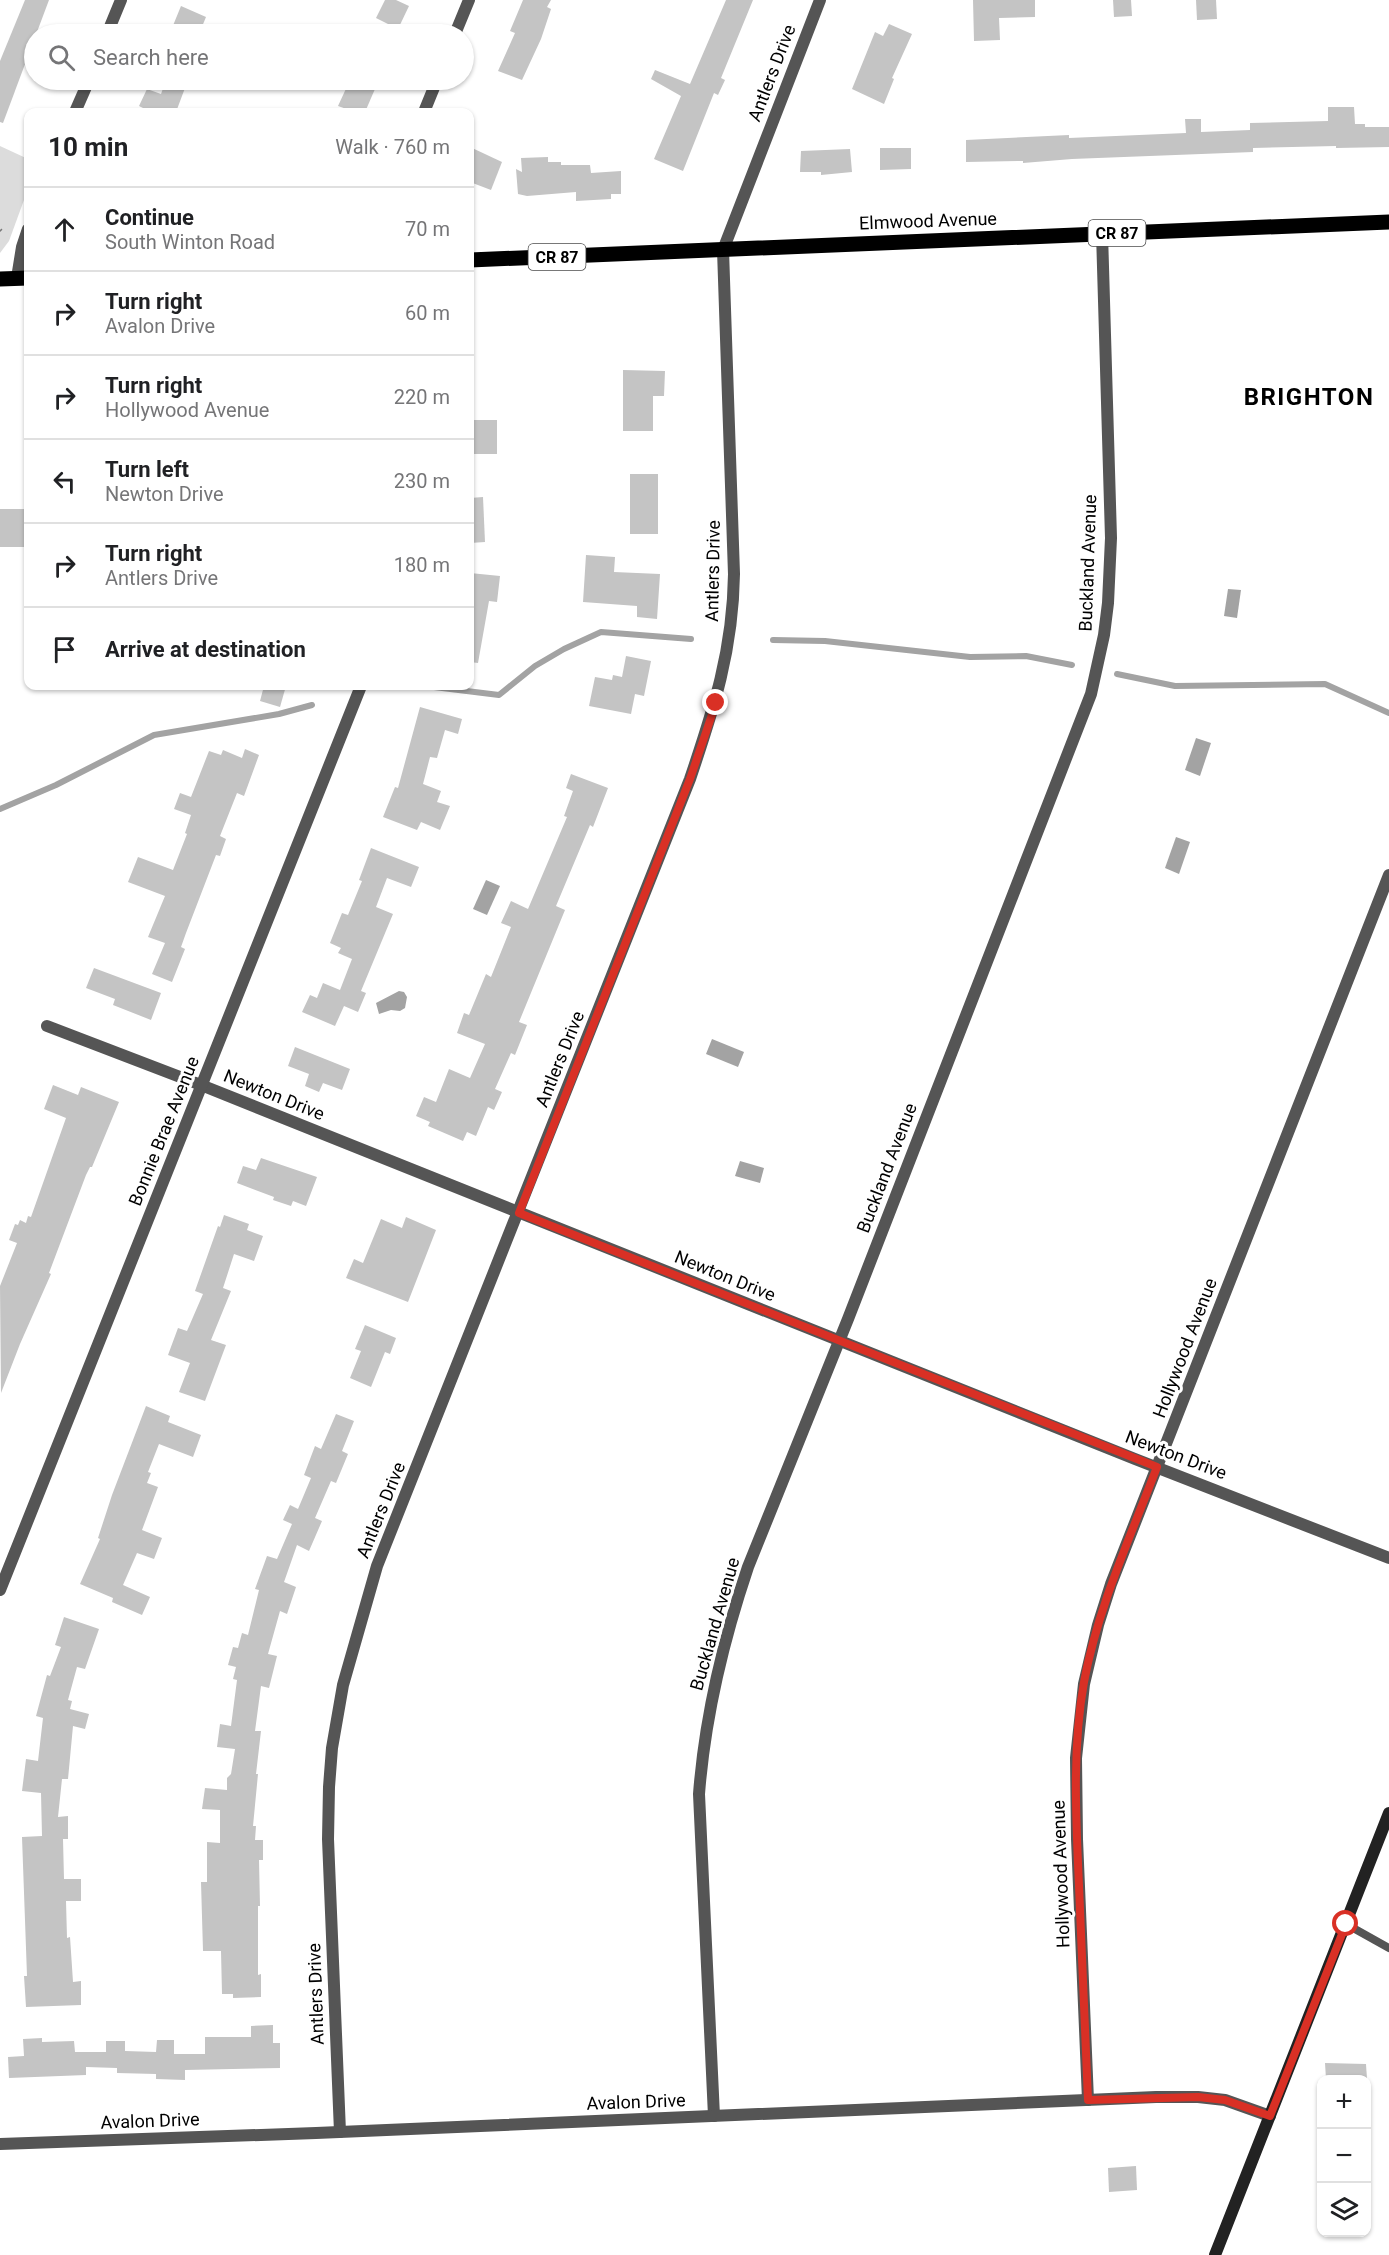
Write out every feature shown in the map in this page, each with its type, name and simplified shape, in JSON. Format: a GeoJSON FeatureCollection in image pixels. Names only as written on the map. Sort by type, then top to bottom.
{"type":"FeatureCollection","features":[{"type":"Feature","properties":{"kind":"main road","name":"Elmwood Avenue"},"geometry":{"type":"LineString","coordinates":[[474,260],[1389,222]]}},
{"type":"Feature","properties":{"kind":"main road"},"geometry":{"type":"LineString","coordinates":[[0,279],[23,278]]}},
{"type":"Feature","properties":{"kind":"main road"},"geometry":{"type":"LineString","coordinates":[[1215,2255],[1389,1813]]}},
{"type":"Feature","properties":{"kind":"street"},"geometry":{"type":"LineString","coordinates":[[111,24],[121,0]]}},
{"type":"Feature","properties":{"kind":"street"},"geometry":{"type":"LineString","coordinates":[[459,24],[469,0]]}},
{"type":"Feature","properties":{"kind":"street","name":"Antlers Drive"},"geometry":{"type":"LineString","coordinates":[[340,2132],[328,1839],[330,1777],[336,1718],[343,1685],[377,1566],[690,779],[716,703],[734,605],[723,250],[820,0]]}},
{"type":"Feature","properties":{"kind":"street"},"geometry":{"type":"LineString","coordinates":[[77,108],[85,90]]}},
{"type":"Feature","properties":{"kind":"street"},"geometry":{"type":"LineString","coordinates":[[426,108],[433,90]]}},
{"type":"Feature","properties":{"kind":"street","name":"Buckland Avenue"},"geometry":{"type":"LineString","coordinates":[[714,2116],[699,1794],[706,1723],[714,1683],[734,1608],[748,1567],[839,1341],[1090,694],[1105,624],[1110,538],[1102,233]]}},
{"type":"Feature","properties":{"kind":"street"},"geometry":{"type":"LineString","coordinates":[[23,278],[21,247],[24,239]]}},
{"type":"Feature","properties":{"kind":"street","name":"Bonnie Brae Avenue"},"geometry":{"type":"LineString","coordinates":[[0,1590],[359,690]]}},
{"type":"Feature","properties":{"kind":"street","name":"Hollywood Avenue"},"geometry":{"type":"LineString","coordinates":[[1088,2100],[1076,1791],[1079,1721],[1084,1684],[1098,1625],[1111,1584],[1389,875]]}},
{"type":"Feature","properties":{"kind":"street","name":"Newton Drive"},"geometry":{"type":"LineString","coordinates":[[47,1026],[201,1085],[839,1341],[1389,1558]]}},
{"type":"Feature","properties":{"kind":"street","name":"Avalon Drive"},"geometry":{"type":"LineString","coordinates":[[0,2144],[1198,2097],[1225,2100],[1270,2116]]}},
{"type":"Feature","properties":{"kind":"lane"},"geometry":{"type":"LineString","coordinates":[[1346,1924],[1389,1948]]}},
{"type":"Feature","properties":{"kind":"shaded area"},"geometry":{"type":"Polygon","coordinates":[[[0,146],[24,157],[24,200],[9,241],[0,253],[0,146]]]}},
{"type":"Feature","properties":{"kind":"shaded area"},"geometry":{"type":"Polygon","coordinates":[[[1228,589],[1241,590],[1237,618],[1224,616],[1228,589]]]}},
{"type":"Feature","properties":{"kind":"shaded area"},"geometry":{"type":"Polygon","coordinates":[[[1196,738],[1211,743],[1200,776],[1185,770],[1196,738]]]}},
{"type":"Feature","properties":{"kind":"shaded area"},"geometry":{"type":"Polygon","coordinates":[[[1176,837],[1190,842],[1179,874],[1165,868],[1176,837]]]}},
{"type":"Feature","properties":{"kind":"shaded area"},"geometry":{"type":"Polygon","coordinates":[[[486,880],[500,886],[487,915],[473,909],[486,880]]]}},
{"type":"Feature","properties":{"kind":"shaded area"},"geometry":{"type":"Polygon","coordinates":[[[399,991],[404,992],[407,997],[405,1008],[379,1014],[376,1003],[399,991]]]}},
{"type":"Feature","properties":{"kind":"shaded area"},"geometry":{"type":"Polygon","coordinates":[[[712,1039],[744,1052],[738,1067],[706,1054],[712,1039]]]}},
{"type":"Feature","properties":{"kind":"shaded area"},"geometry":{"type":"Polygon","coordinates":[[[740,1161],[764,1168],[760,1183],[735,1176],[740,1161]]]}},
{"type":"Feature","properties":{"kind":"building"},"geometry":{"type":"Polygon","coordinates":[[[25,0],[49,0],[40,24],[24,24],[24,67],[3,123],[0,122],[0,61],[25,0]]]}},
{"type":"Feature","properties":{"kind":"building"},"geometry":{"type":"Polygon","coordinates":[[[385,0],[396,0],[409,6],[400,24],[388,24],[376,18],[385,0]]]}},
{"type":"Feature","properties":{"kind":"building"},"geometry":{"type":"Polygon","coordinates":[[[523,0],[551,0],[547,7],[551,9],[541,39],[522,80],[498,71],[515,33],[510,31],[523,0]]]}},
{"type":"Feature","properties":{"kind":"building"},"geometry":{"type":"Polygon","coordinates":[[[726,0],[753,0],[721,78],[725,80],[718,95],[714,93],[683,171],[654,159],[681,96],[651,79],[655,70],[690,84],[726,0]]]}},
{"type":"Feature","properties":{"kind":"building"},"geometry":{"type":"Polygon","coordinates":[[[973,0],[1035,0],[1035,17],[999,18],[1000,40],[974,41],[973,0]]]}},
{"type":"Feature","properties":{"kind":"building"},"geometry":{"type":"Polygon","coordinates":[[[1113,0],[1131,0],[1132,16],[1114,17],[1113,0]]]}},
{"type":"Feature","properties":{"kind":"building"},"geometry":{"type":"Polygon","coordinates":[[[1196,0],[1216,0],[1217,19],[1197,20],[1196,0]]]}},
{"type":"Feature","properties":{"kind":"building"},"geometry":{"type":"Polygon","coordinates":[[[181,6],[206,17],[203,24],[174,24],[181,6]]]}},
{"type":"Feature","properties":{"kind":"building"},"geometry":{"type":"Polygon","coordinates":[[[889,24],[912,34],[892,78],[894,79],[884,104],[852,89],[875,32],[883,36],[889,24]]]}},
{"type":"Feature","properties":{"kind":"building"},"geometry":{"type":"Polygon","coordinates":[[[147,90],[161,94],[162,90],[184,90],[178,108],[139,106],[147,90]]]}},
{"type":"Feature","properties":{"kind":"building"},"geometry":{"type":"Polygon","coordinates":[[[345,90],[375,90],[367,108],[338,106],[345,90]]]}},
{"type":"Feature","properties":{"kind":"building"},"geometry":{"type":"Polygon","coordinates":[[[1328,107],[1354,107],[1355,124],[1365,124],[1365,127],[1389,127],[1389,147],[1253,148],[1253,152],[1023,163],[1023,161],[966,162],[966,140],[1186,133],[1185,119],[1201,119],[1201,132],[1250,130],[1250,123],[1328,121],[1328,107]]]}},
{"type":"Feature","properties":{"kind":"building"},"geometry":{"type":"Polygon","coordinates":[[[880,148],[911,148],[911,169],[880,170],[880,148]]]}},
{"type":"Feature","properties":{"kind":"building"},"geometry":{"type":"Polygon","coordinates":[[[474,149],[502,162],[491,190],[474,184],[474,149]]]}},
{"type":"Feature","properties":{"kind":"building"},"geometry":{"type":"Polygon","coordinates":[[[850,149],[852,172],[821,175],[821,172],[800,172],[801,151],[850,149]]]}},
{"type":"Feature","properties":{"kind":"building"},"geometry":{"type":"Polygon","coordinates":[[[548,157],[548,162],[561,162],[561,165],[590,165],[591,173],[621,171],[621,194],[611,194],[611,199],[576,201],[576,192],[527,196],[518,194],[516,169],[522,172],[521,158],[548,157]]]}},
{"type":"Feature","properties":{"kind":"building"},"geometry":{"type":"Polygon","coordinates":[[[623,370],[665,371],[664,396],[653,396],[653,431],[623,431],[623,370]]]}},
{"type":"Feature","properties":{"kind":"building"},"geometry":{"type":"Polygon","coordinates":[[[474,420],[497,420],[497,454],[474,454],[474,420]]]}},
{"type":"Feature","properties":{"kind":"building"},"geometry":{"type":"Polygon","coordinates":[[[630,474],[658,474],[658,534],[630,534],[630,474]]]}},
{"type":"Feature","properties":{"kind":"building"},"geometry":{"type":"Polygon","coordinates":[[[483,497],[485,542],[474,543],[474,498],[483,497]]]}},
{"type":"Feature","properties":{"kind":"building"},"geometry":{"type":"Polygon","coordinates":[[[0,509],[24,509],[24,547],[0,547],[0,509]]]}},
{"type":"Feature","properties":{"kind":"building"},"geometry":{"type":"Polygon","coordinates":[[[586,555],[615,557],[614,572],[660,574],[657,619],[637,617],[637,606],[583,602],[586,555]]]}},
{"type":"Feature","properties":{"kind":"building"},"geometry":{"type":"Polygon","coordinates":[[[474,573],[500,576],[497,602],[489,601],[478,663],[474,662],[474,573]]]}},
{"type":"Feature","properties":{"kind":"building"},"geometry":{"type":"Polygon","coordinates":[[[626,656],[651,661],[644,696],[635,694],[631,714],[589,706],[595,677],[612,680],[613,675],[622,677],[626,656]]]}},
{"type":"Feature","properties":{"kind":"building"},"geometry":{"type":"Polygon","coordinates":[[[263,690],[285,690],[280,707],[260,701],[263,690]]]}},
{"type":"Feature","properties":{"kind":"building"},"geometry":{"type":"Polygon","coordinates":[[[420,707],[462,719],[458,734],[445,730],[437,758],[430,757],[423,784],[441,791],[437,802],[450,806],[440,830],[421,822],[417,830],[383,817],[395,787],[398,788],[420,707]]]}},
{"type":"Feature","properties":{"kind":"building"},"geometry":{"type":"Polygon","coordinates":[[[245,749],[259,755],[244,796],[237,793],[220,836],[226,839],[220,856],[216,855],[186,933],[181,947],[185,949],[172,982],[152,974],[165,943],[148,937],[165,896],[128,882],[138,857],[173,870],[187,834],[185,833],[191,815],[174,809],[180,793],[191,797],[209,751],[221,755],[223,750],[242,758],[245,749]]]}},
{"type":"Feature","properties":{"kind":"building"},"geometry":{"type":"Polygon","coordinates":[[[571,774],[608,788],[593,827],[590,825],[556,906],[565,910],[519,1022],[527,1025],[515,1055],[511,1053],[495,1089],[502,1092],[494,1110],[488,1107],[476,1136],[467,1132],[463,1141],[428,1126],[430,1122],[416,1116],[424,1097],[436,1102],[449,1069],[470,1078],[485,1044],[457,1033],[464,1013],[469,1015],[486,974],[491,977],[511,927],[501,923],[511,901],[528,909],[567,817],[564,816],[573,791],[566,788],[571,774]]]}},
{"type":"Feature","properties":{"kind":"building"},"geometry":{"type":"Polygon","coordinates":[[[371,848],[419,867],[411,887],[387,878],[376,907],[393,914],[361,991],[366,993],[358,1012],[344,1006],[335,1026],[302,1012],[310,995],[317,998],[323,983],[340,990],[352,959],[338,953],[341,948],[330,943],[342,913],[348,915],[362,881],[359,880],[371,848]]]}},
{"type":"Feature","properties":{"kind":"building"},"geometry":{"type":"Polygon","coordinates":[[[94,968],[161,993],[151,1020],[113,1005],[115,999],[86,988],[94,968]]]}},
{"type":"Feature","properties":{"kind":"building"},"geometry":{"type":"Polygon","coordinates":[[[295,1047],[350,1069],[342,1090],[323,1083],[319,1092],[305,1086],[309,1074],[288,1066],[295,1047]]]}},
{"type":"Feature","properties":{"kind":"building"},"geometry":{"type":"Polygon","coordinates":[[[53,1085],[78,1095],[81,1087],[119,1102],[92,1167],[86,1175],[49,1273],[51,1274],[1,1393],[0,1286],[17,1243],[9,1240],[15,1224],[18,1225],[20,1220],[26,1223],[28,1216],[31,1217],[66,1118],[44,1109],[53,1085]]]}},
{"type":"Feature","properties":{"kind":"building"},"geometry":{"type":"Polygon","coordinates":[[[261,1158],[317,1177],[306,1206],[293,1201],[291,1206],[273,1200],[274,1197],[237,1183],[243,1166],[256,1170],[261,1158]]]}},
{"type":"Feature","properties":{"kind":"building"},"geometry":{"type":"Polygon","coordinates":[[[224,1215],[249,1224],[247,1230],[263,1236],[254,1261],[234,1254],[223,1288],[231,1291],[211,1340],[226,1345],[205,1401],[179,1392],[190,1363],[168,1355],[178,1328],[187,1331],[203,1294],[195,1291],[224,1215]]]}},
{"type":"Feature","properties":{"kind":"building"},"geometry":{"type":"Polygon","coordinates":[[[406,1217],[436,1230],[408,1302],[346,1278],[354,1259],[363,1263],[381,1219],[402,1228],[406,1217]]]}},
{"type":"Feature","properties":{"kind":"building"},"geometry":{"type":"Polygon","coordinates":[[[365,1325],[396,1338],[390,1354],[385,1352],[371,1387],[350,1378],[361,1351],[355,1349],[365,1325]]]}},
{"type":"Feature","properties":{"kind":"building"},"geometry":{"type":"Polygon","coordinates":[[[146,1406],[170,1416],[168,1422],[201,1435],[193,1457],[159,1444],[148,1472],[151,1473],[147,1483],[158,1487],[142,1530],[162,1538],[154,1559],[137,1553],[123,1585],[150,1597],[142,1615],[112,1602],[113,1598],[80,1584],[100,1539],[98,1538],[112,1495],[146,1406]]]}},
{"type":"Feature","properties":{"kind":"building"},"geometry":{"type":"Polygon","coordinates":[[[336,1414],[354,1421],[342,1451],[348,1454],[336,1483],[331,1481],[315,1518],[322,1521],[309,1551],[297,1545],[284,1582],[296,1587],[287,1614],[280,1611],[268,1654],[277,1656],[269,1688],[261,1686],[255,1731],[261,1731],[253,1826],[256,1826],[255,1840],[263,1840],[263,1860],[259,1860],[260,1906],[258,1906],[258,1975],[261,1974],[261,1997],[233,1998],[233,1994],[222,1994],[221,1951],[203,1951],[201,1882],[207,1882],[207,1842],[220,1843],[220,1810],[202,1809],[205,1788],[227,1790],[227,1778],[231,1774],[235,1749],[217,1747],[220,1724],[231,1726],[237,1680],[233,1679],[236,1667],[228,1665],[233,1647],[238,1648],[242,1633],[248,1635],[259,1590],[255,1589],[267,1556],[277,1559],[292,1524],[283,1520],[290,1505],[298,1509],[311,1478],[304,1475],[315,1446],[321,1449],[336,1414]]]}},
{"type":"Feature","properties":{"kind":"building"},"geometry":{"type":"Polygon","coordinates":[[[64,1617],[99,1629],[85,1669],[77,1667],[68,1700],[72,1701],[70,1709],[89,1714],[85,1729],[73,1726],[68,1779],[62,1779],[58,1817],[68,1816],[68,1839],[63,1839],[64,1879],[81,1879],[81,1901],[66,1901],[67,1938],[70,1937],[73,1982],[81,1981],[81,2005],[26,2007],[22,1837],[42,1836],[41,1793],[22,1791],[26,1759],[38,1761],[43,1718],[36,1716],[47,1675],[50,1676],[61,1647],[55,1645],[64,1617]]]}},
{"type":"Feature","properties":{"kind":"building"},"geometry":{"type":"Polygon","coordinates":[[[273,2025],[273,2043],[280,2043],[280,2068],[185,2070],[185,2080],[156,2079],[156,2074],[117,2073],[117,2068],[86,2067],[86,2075],[9,2078],[8,2057],[24,2056],[23,2039],[42,2038],[42,2042],[74,2041],[75,2052],[106,2052],[106,2041],[125,2041],[125,2051],[156,2052],[157,2040],[174,2040],[174,2054],[205,2054],[205,2037],[251,2037],[251,2026],[273,2025]]]}},
{"type":"Feature","properties":{"kind":"building"},"geometry":{"type":"Polygon","coordinates":[[[1325,2063],[1366,2064],[1367,2075],[1326,2075],[1325,2063]]]}},
{"type":"Feature","properties":{"kind":"building"},"geometry":{"type":"Polygon","coordinates":[[[1136,2166],[1137,2190],[1109,2192],[1108,2168],[1136,2166]]]}},
{"type":"Feature","properties":{"kind":"waterway"},"geometry":{"type":"LineString","coordinates":[[458,690],[499,695],[535,666],[564,649],[601,632],[691,639]]}},
{"type":"Feature","properties":{"kind":"waterway"},"geometry":{"type":"LineString","coordinates":[[773,640],[825,641],[970,657],[1026,656],[1072,665]]}},
{"type":"Feature","properties":{"kind":"waterway"},"geometry":{"type":"LineString","coordinates":[[1117,674],[1175,686],[1325,684],[1389,713]]}},
{"type":"Feature","properties":{"kind":"waterway"},"geometry":{"type":"LineString","coordinates":[[0,809],[56,785],[154,735],[279,714],[312,705]]}},
{"type":"Feature","properties":{"kind":"district","name":"BRIGHTON"},"geometry":{"type":"Point","coordinates":[1309,397]}},
{"type":"Feature","properties":{"kind":"route"},"geometry":{"type":"LineString","coordinates":[[716,703],[690,779],[519,1213],[1157,1467],[1111,1584],[1098,1625],[1089,1657],[1079,1721],[1076,1758],[1077,1839],[1088,2100],[1198,2097],[1225,2100],[1270,2116],[1346,1924]]}}]}
